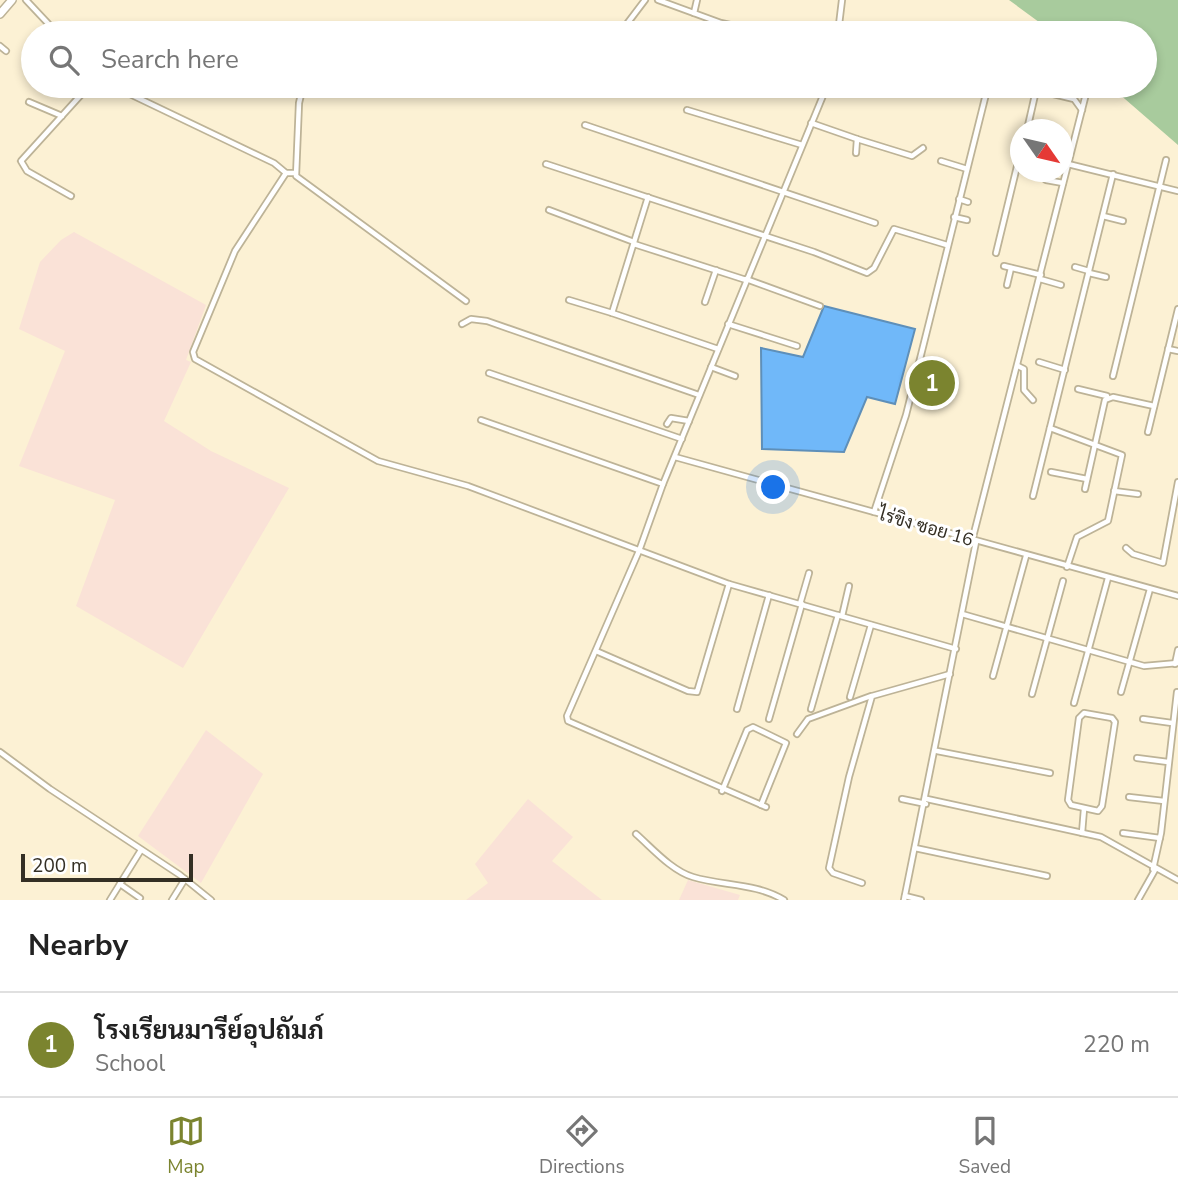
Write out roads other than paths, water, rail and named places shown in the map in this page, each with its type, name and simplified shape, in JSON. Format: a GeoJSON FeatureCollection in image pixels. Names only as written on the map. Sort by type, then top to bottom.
{"type":"FeatureCollection","features":[{"type":"Feature","properties":{"kind":"main road"},"geometry":{"type":"LineString","coordinates":[[0,14],[12,0]]}},
{"type":"Feature","properties":{"kind":"street"},"geometry":{"type":"LineString","coordinates":[[26,0],[46,21]]}},
{"type":"Feature","properties":{"kind":"street"},"geometry":{"type":"LineString","coordinates":[[629,21],[645,0]]}},
{"type":"Feature","properties":{"kind":"street"},"geometry":{"type":"LineString","coordinates":[[658,0],[723,21]]}},
{"type":"Feature","properties":{"kind":"street"},"geometry":{"type":"LineString","coordinates":[[694,13],[697,0]]}},
{"type":"Feature","properties":{"kind":"street"},"geometry":{"type":"LineString","coordinates":[[840,21],[842,0]]}},
{"type":"Feature","properties":{"kind":"street"},"geometry":{"type":"LineString","coordinates":[[0,46],[6,51]]}},
{"type":"Feature","properties":{"kind":"street"},"geometry":{"type":"LineString","coordinates":[[71,196],[26,171],[21,161],[78,98]]}},
{"type":"Feature","properties":{"kind":"street"},"geometry":{"type":"LineString","coordinates":[[138,98],[274,163],[286,173],[294,173],[313,191],[466,301]]}},
{"type":"Feature","properties":{"kind":"street"},"geometry":{"type":"LineString","coordinates":[[294,173],[302,98]]}},
{"type":"Feature","properties":{"kind":"street"},"geometry":{"type":"LineString","coordinates":[[722,790],[747,730],[753,727],[786,743],[764,806],[722,790],[567,719],[639,551],[663,484],[822,98]]}},
{"type":"Feature","properties":{"kind":"street"},"geometry":{"type":"LineString","coordinates":[[874,512],[906,415],[985,98]]}},
{"type":"Feature","properties":{"kind":"street"},"geometry":{"type":"LineString","coordinates":[[1030,119],[1035,98]]}},
{"type":"Feature","properties":{"kind":"street"},"geometry":{"type":"LineString","coordinates":[[1071,98],[1082,111]]}},
{"type":"Feature","properties":{"kind":"street"},"geometry":{"type":"LineString","coordinates":[[1073,145],[1085,98]]}},
{"type":"Feature","properties":{"kind":"street"},"geometry":{"type":"LineString","coordinates":[[29,102],[62,116]]}},
{"type":"Feature","properties":{"kind":"street"},"geometry":{"type":"LineString","coordinates":[[687,110],[802,145]]}},
{"type":"Feature","properties":{"kind":"street"},"geometry":{"type":"LineString","coordinates":[[811,123],[912,156],[923,148]]}},
{"type":"Feature","properties":{"kind":"street"},"geometry":{"type":"LineString","coordinates":[[585,125],[875,223]]}},
{"type":"Feature","properties":{"kind":"street"},"geometry":{"type":"LineString","coordinates":[[856,153],[858,139]]}},
{"type":"Feature","properties":{"kind":"street"},"geometry":{"type":"LineString","coordinates":[[1113,376],[1166,160]]}},
{"type":"Feature","properties":{"kind":"street"},"geometry":{"type":"LineString","coordinates":[[941,161],[967,169]]}},
{"type":"Feature","properties":{"kind":"street"},"geometry":{"type":"LineString","coordinates":[[546,164],[765,236],[867,273],[874,268],[894,229],[947,245]]}},
{"type":"Feature","properties":{"kind":"street"},"geometry":{"type":"LineString","coordinates":[[1073,165],[1178,191]]}},
{"type":"Feature","properties":{"kind":"street"},"geometry":{"type":"LineString","coordinates":[[286,173],[227,268],[193,352],[195,359],[378,461],[468,486],[729,584],[956,649]]}},
{"type":"Feature","properties":{"kind":"street"},"geometry":{"type":"LineString","coordinates":[[1033,496],[1113,174]]}},
{"type":"Feature","properties":{"kind":"street"},"geometry":{"type":"LineString","coordinates":[[996,253],[1013,182]]}},
{"type":"Feature","properties":{"kind":"street"},"geometry":{"type":"LineString","coordinates":[[921,900],[905,898],[937,751],[974,541],[1063,183],[1057,182]]}},
{"type":"Feature","properties":{"kind":"street"},"geometry":{"type":"LineString","coordinates":[[612,313],[648,197]]}},
{"type":"Feature","properties":{"kind":"street"},"geometry":{"type":"LineString","coordinates":[[959,199],[968,202]]}},
{"type":"Feature","properties":{"kind":"street"},"geometry":{"type":"LineString","coordinates":[[549,210],[634,243],[820,306]]}},
{"type":"Feature","properties":{"kind":"street"},"geometry":{"type":"LineString","coordinates":[[1103,216],[1123,221]]}},
{"type":"Feature","properties":{"kind":"street"},"geometry":{"type":"LineString","coordinates":[[954,217],[967,220]]}},
{"type":"Feature","properties":{"kind":"street"},"geometry":{"type":"LineString","coordinates":[[1003,266],[1061,285]]}},
{"type":"Feature","properties":{"kind":"street"},"geometry":{"type":"LineString","coordinates":[[1074,267],[1106,276]]}},
{"type":"Feature","properties":{"kind":"street"},"geometry":{"type":"LineString","coordinates":[[1007,285],[1011,268]]}},
{"type":"Feature","properties":{"kind":"street"},"geometry":{"type":"LineString","coordinates":[[705,302],[716,270]]}},
{"type":"Feature","properties":{"kind":"street"},"geometry":{"type":"LineString","coordinates":[[569,300],[718,349]]}},
{"type":"Feature","properties":{"kind":"street"},"geometry":{"type":"LineString","coordinates":[[1148,432],[1178,309]]}},
{"type":"Feature","properties":{"kind":"street"},"geometry":{"type":"LineString","coordinates":[[462,324],[471,319],[488,321],[699,395]]}},
{"type":"Feature","properties":{"kind":"street"},"geometry":{"type":"LineString","coordinates":[[728,324],[797,346]]}},
{"type":"Feature","properties":{"kind":"street"},"geometry":{"type":"LineString","coordinates":[[1168,349],[1178,351]]}},
{"type":"Feature","properties":{"kind":"street"},"geometry":{"type":"LineString","coordinates":[[1039,362],[1065,370]]}},
{"type":"Feature","properties":{"kind":"street"},"geometry":{"type":"LineString","coordinates":[[1018,366],[1024,369],[1024,390],[1033,400]]}},
{"type":"Feature","properties":{"kind":"street"},"geometry":{"type":"LineString","coordinates":[[711,367],[735,376]]}},
{"type":"Feature","properties":{"kind":"street"},"geometry":{"type":"LineString","coordinates":[[489,373],[682,439]]}},
{"type":"Feature","properties":{"kind":"street"},"geometry":{"type":"LineString","coordinates":[[1078,389],[1154,406]]}},
{"type":"Feature","properties":{"kind":"street"},"geometry":{"type":"LineString","coordinates":[[1084,489],[1108,397]]}},
{"type":"Feature","properties":{"kind":"street"},"geometry":{"type":"LineString","coordinates":[[667,424],[671,418],[689,421]]}},
{"type":"Feature","properties":{"kind":"street"},"geometry":{"type":"LineString","coordinates":[[481,420],[663,484]]}},
{"type":"Feature","properties":{"kind":"street"},"geometry":{"type":"LineString","coordinates":[[1050,428],[1121,453],[1107,523],[1077,537],[1067,566]]}},
{"type":"Feature","properties":{"kind":"street","name":"ไร่ขิง ซอย 16"},"geometry":{"type":"LineString","coordinates":[[675,457],[1178,596]]}},
{"type":"Feature","properties":{"kind":"street"},"geometry":{"type":"LineString","coordinates":[[1051,472],[1087,479]]}},
{"type":"Feature","properties":{"kind":"street"},"geometry":{"type":"LineString","coordinates":[[1126,548],[1163,563],[1177,503],[1178,482]]}},
{"type":"Feature","properties":{"kind":"street"},"geometry":{"type":"LineString","coordinates":[[1114,491],[1139,494]]}},
{"type":"Feature","properties":{"kind":"street"},"geometry":{"type":"LineString","coordinates":[[1168,503],[1177,503]]}},
{"type":"Feature","properties":{"kind":"street"},"geometry":{"type":"LineString","coordinates":[[993,676],[1026,556]]}},
{"type":"Feature","properties":{"kind":"street"},"geometry":{"type":"LineString","coordinates":[[769,719],[809,573]]}},
{"type":"Feature","properties":{"kind":"street"},"geometry":{"type":"LineString","coordinates":[[1074,703],[1108,578]]}},
{"type":"Feature","properties":{"kind":"street"},"geometry":{"type":"LineString","coordinates":[[1032,694],[1063,581]]}},
{"type":"Feature","properties":{"kind":"street"},"geometry":{"type":"LineString","coordinates":[[596,651],[696,692],[729,584]]}},
{"type":"Feature","properties":{"kind":"street"},"geometry":{"type":"LineString","coordinates":[[811,709],[849,586]]}},
{"type":"Feature","properties":{"kind":"street"},"geometry":{"type":"LineString","coordinates":[[1121,692],[1150,589]]}},
{"type":"Feature","properties":{"kind":"street"},"geometry":{"type":"LineString","coordinates":[[737,709],[769,595]]}},
{"type":"Feature","properties":{"kind":"street"},"geometry":{"type":"LineString","coordinates":[[962,614],[1150,667],[1177,664],[1178,650]]}},
{"type":"Feature","properties":{"kind":"street"},"geometry":{"type":"LineString","coordinates":[[849,697],[871,625]]}},
{"type":"Feature","properties":{"kind":"street"},"geometry":{"type":"LineString","coordinates":[[797,734],[808,719],[872,696],[951,674]]}},
{"type":"Feature","properties":{"kind":"street"},"geometry":{"type":"LineString","coordinates":[[1138,900],[1154,869],[1160,838],[1177,692]]}},
{"type":"Feature","properties":{"kind":"street"},"geometry":{"type":"LineString","coordinates":[[862,883],[829,871],[829,860],[872,696]]}},
{"type":"Feature","properties":{"kind":"street"},"geometry":{"type":"LineString","coordinates":[[1084,713],[1112,718],[1115,722],[1102,806],[1098,811],[1084,809],[1071,805],[1069,800],[1079,718],[1084,713]]}},
{"type":"Feature","properties":{"kind":"street"},"geometry":{"type":"LineString","coordinates":[[1143,719],[1172,723]]}},
{"type":"Feature","properties":{"kind":"street"},"geometry":{"type":"LineString","coordinates":[[937,751],[1050,773]]}},
{"type":"Feature","properties":{"kind":"street"},"geometry":{"type":"LineString","coordinates":[[0,752],[16,766],[185,879],[211,900]]}},
{"type":"Feature","properties":{"kind":"street"},"geometry":{"type":"LineString","coordinates":[[1137,758],[1168,762]]}},
{"type":"Feature","properties":{"kind":"street"},"geometry":{"type":"LineString","coordinates":[[1129,797],[1164,800]]}},
{"type":"Feature","properties":{"kind":"street"},"geometry":{"type":"LineString","coordinates":[[902,799],[926,801],[1082,833],[1111,842],[1154,869],[1178,880]]}},
{"type":"Feature","properties":{"kind":"street"},"geometry":{"type":"LineString","coordinates":[[1082,833],[1084,809]]}},
{"type":"Feature","properties":{"kind":"street"},"geometry":{"type":"LineString","coordinates":[[1123,833],[1160,838]]}},
{"type":"Feature","properties":{"kind":"street"},"geometry":{"type":"LineString","coordinates":[[636,834],[685,874],[761,890],[784,900]]}},
{"type":"Feature","properties":{"kind":"street"},"geometry":{"type":"LineString","coordinates":[[915,848],[1047,876]]}},
{"type":"Feature","properties":{"kind":"street"},"geometry":{"type":"LineString","coordinates":[[110,900],[141,850]]}},
{"type":"Feature","properties":{"kind":"street"},"geometry":{"type":"LineString","coordinates":[[172,900],[185,879]]}},
{"type":"Feature","properties":{"kind":"street"},"geometry":{"type":"LineString","coordinates":[[120,884],[141,898]]}},
{"type":"Feature","properties":{"kind":"water"},"geometry":{"type":"Polygon","coordinates":[[[824,306],[915,329],[895,404],[867,397],[844,452],[762,449],[761,348],[803,357],[824,306]]]}},
{"type":"Feature","properties":{"kind":"place","name":"โรงเรียนมารีย์อุปถัมภ์"},"geometry":{"type":"Point","coordinates":[932,383]}}]}
